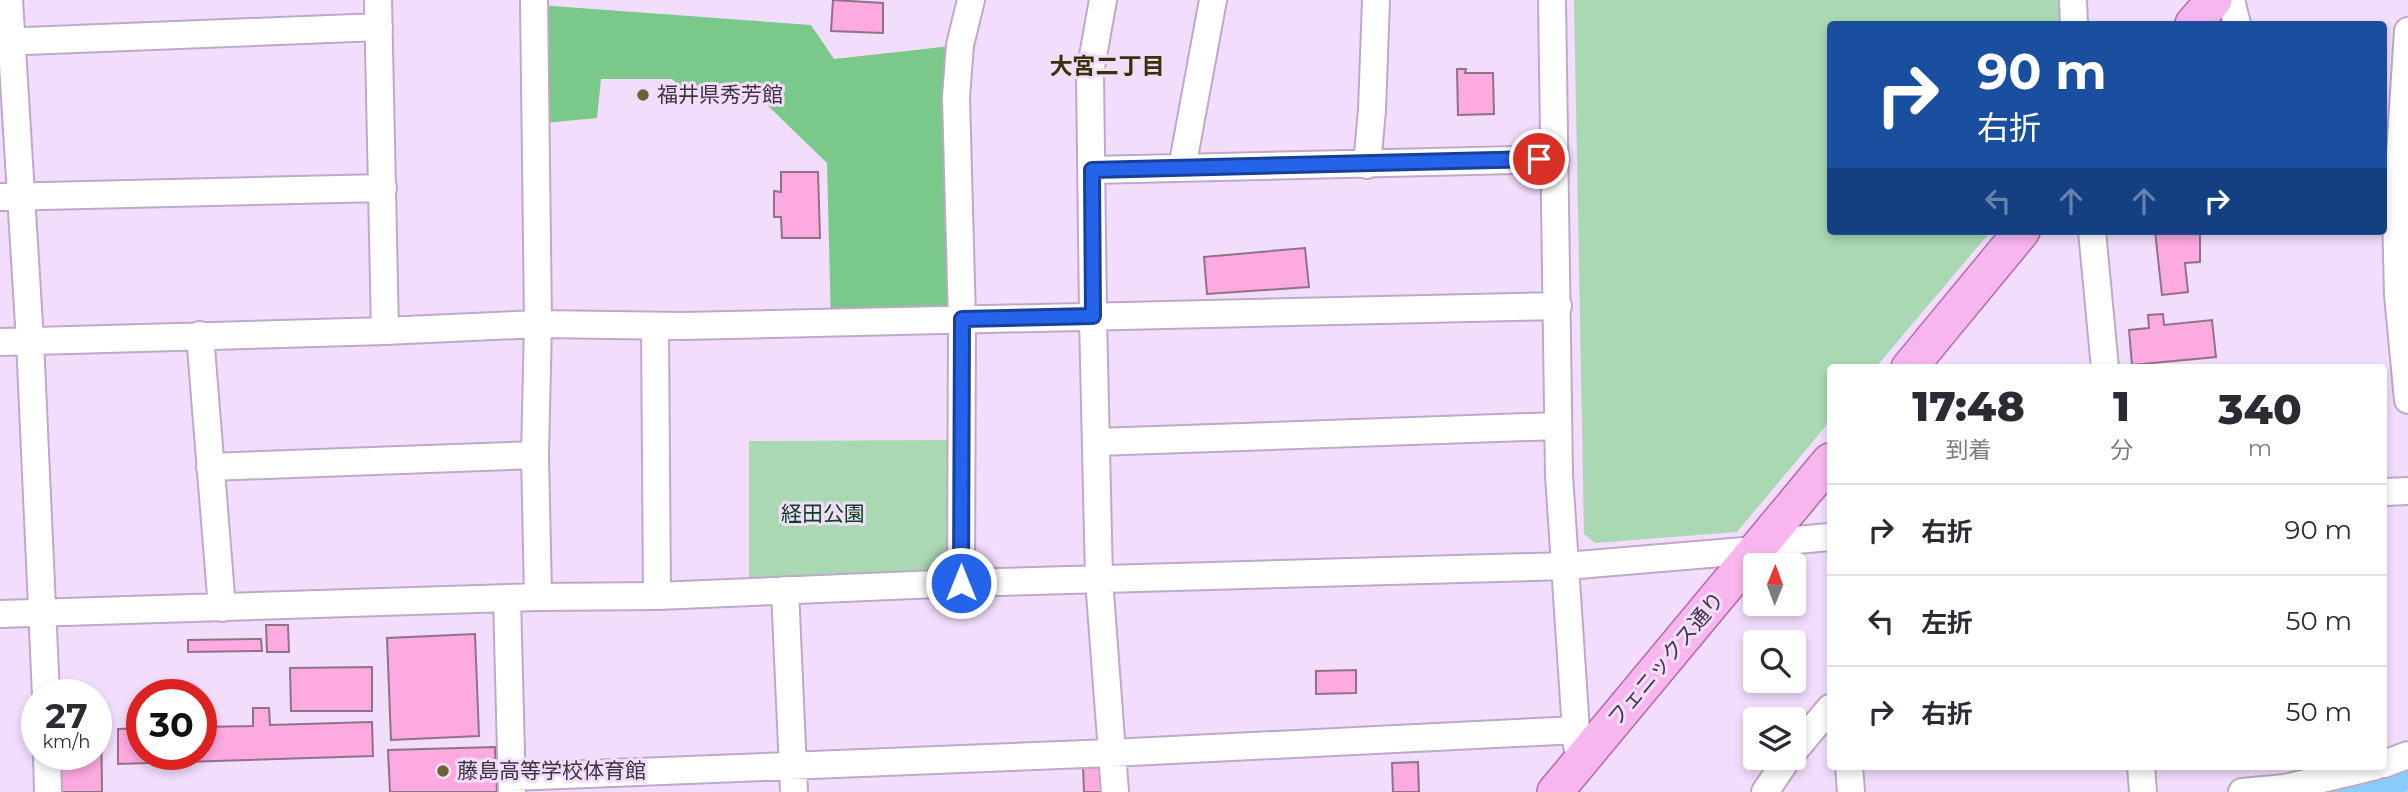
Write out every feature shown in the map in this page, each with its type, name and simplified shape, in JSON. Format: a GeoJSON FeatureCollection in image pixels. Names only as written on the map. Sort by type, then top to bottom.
{"type":"FeatureCollection","features":[{"type":"Feature","properties":{"kind":"main road"},"geometry":{"type":"LineString","coordinates":[[2196,21],[2214,0]]}},
{"type":"Feature","properties":{"kind":"main road"},"geometry":{"type":"LineString","coordinates":[[1912,364],[2019,235]]}},
{"type":"Feature","properties":{"kind":"main road","name":"フェニックス通り"},"geometry":{"type":"LineString","coordinates":[[1568,784],[1827,465]]}},
{"type":"Feature","properties":{"kind":"street"},"geometry":{"type":"LineString","coordinates":[[9,0],[6,42],[11,197],[30,341],[46,679]]}},
{"type":"Feature","properties":{"kind":"street"},"geometry":{"type":"LineString","coordinates":[[378,0],[385,331]]}},
{"type":"Feature","properties":{"kind":"street"},"geometry":{"type":"LineString","coordinates":[[534,0],[538,597]]}},
{"type":"Feature","properties":{"kind":"street"},"geometry":{"type":"LineString","coordinates":[[961,583],[962,319],[956,97],[961,46],[971,0]]}},
{"type":"Feature","properties":{"kind":"street"},"geometry":{"type":"LineString","coordinates":[[1103,0],[1090,73],[1093,316],[1099,580],[1115,792]]}},
{"type":"Feature","properties":{"kind":"street"},"geometry":{"type":"LineString","coordinates":[[1182,167],[1213,0]]}},
{"type":"Feature","properties":{"kind":"street"},"geometry":{"type":"LineString","coordinates":[[1367,165],[1376,0]]}},
{"type":"Feature","properties":{"kind":"street"},"geometry":{"type":"LineString","coordinates":[[1552,0],[1559,475],[1577,730],[1568,784]]}},
{"type":"Feature","properties":{"kind":"street"},"geometry":{"type":"LineString","coordinates":[[2073,0],[2074,21]]}},
{"type":"Feature","properties":{"kind":"street"},"geometry":{"type":"LineString","coordinates":[[2231,0],[2236,21]]}},
{"type":"Feature","properties":{"kind":"street"},"geometry":{"type":"LineString","coordinates":[[6,42],[379,27]]}},
{"type":"Feature","properties":{"kind":"street"},"geometry":{"type":"LineString","coordinates":[[2399,384],[2393,129],[2408,32]]}},
{"type":"Feature","properties":{"kind":"street"},"geometry":{"type":"LineString","coordinates":[[1092,170],[1555,159]]}},
{"type":"Feature","properties":{"kind":"street"},"geometry":{"type":"LineString","coordinates":[[11,197],[383,188]]}},
{"type":"Feature","properties":{"kind":"street"},"geometry":{"type":"LineString","coordinates":[[2092,235],[2105,364]]}},
{"type":"Feature","properties":{"kind":"street"},"geometry":{"type":"LineString","coordinates":[[0,342],[538,324],[655,326],[1558,306]]}},
{"type":"Feature","properties":{"kind":"street"},"geometry":{"type":"LineString","coordinates":[[655,326],[657,596]]}},
{"type":"Feature","properties":{"kind":"street"},"geometry":{"type":"LineString","coordinates":[[200,335],[222,608]]}},
{"type":"Feature","properties":{"kind":"street"},"geometry":{"type":"LineString","coordinates":[[1096,442],[1558,426]]}},
{"type":"Feature","properties":{"kind":"street"},"geometry":{"type":"LineString","coordinates":[[210,467],[535,455]]}},
{"type":"Feature","properties":{"kind":"street"},"geometry":{"type":"LineString","coordinates":[[2387,492],[2408,491]]}},
{"type":"Feature","properties":{"kind":"street"},"geometry":{"type":"LineString","coordinates":[[0,614],[538,597],[657,596],[961,583],[1566,566],[1827,542]]}},
{"type":"Feature","properties":{"kind":"street"},"geometry":{"type":"LineString","coordinates":[[785,590],[794,792]]}},
{"type":"Feature","properties":{"kind":"street"},"geometry":{"type":"LineString","coordinates":[[507,598],[512,784],[793,765],[1111,753],[1577,730]]}},
{"type":"Feature","properties":{"kind":"street"},"geometry":{"type":"LineString","coordinates":[[1806,737],[1827,712]]}},
{"type":"Feature","properties":{"kind":"street"},"geometry":{"type":"LineString","coordinates":[[2387,763],[2408,755]]}},
{"type":"Feature","properties":{"kind":"street"},"geometry":{"type":"LineString","coordinates":[[47,770],[48,792]]}},
{"type":"Feature","properties":{"kind":"street"},"geometry":{"type":"LineString","coordinates":[[1765,792],[1780,770]]}},
{"type":"Feature","properties":{"kind":"street"},"geometry":{"type":"LineString","coordinates":[[1849,770],[1851,792]]}},
{"type":"Feature","properties":{"kind":"street"},"geometry":{"type":"LineString","coordinates":[[2141,770],[2143,792]]}},
{"type":"Feature","properties":{"kind":"street"},"geometry":{"type":"LineString","coordinates":[[2242,792],[2353,770]]}},
{"type":"Feature","properties":{"kind":"green space"},"geometry":{"type":"Polygon","coordinates":[[[1574,0],[2058,0],[2060,21],[1827,21],[1827,235],[1988,235],[1879,364],[1827,364],[1827,425],[1737,532],[1595,543],[1584,534],[1574,0]]]}},
{"type":"Feature","properties":{"kind":"green space"},"geometry":{"type":"Polygon","coordinates":[[[525,4],[811,25],[834,59],[960,45],[959,319],[831,322],[827,163],[761,99],[687,92],[672,79],[601,79],[597,118],[534,124],[525,4]]]}},
{"type":"Feature","properties":{"kind":"green space","name":"経田公園"},"geometry":{"type":"Polygon","coordinates":[[[962,440],[961,583],[749,591],[749,441],[962,440]]]}},
{"type":"Feature","properties":{"kind":"building"},"geometry":{"type":"Polygon","coordinates":[[[833,0],[883,3],[883,33],[831,31],[833,0]]]}},
{"type":"Feature","properties":{"kind":"building"},"geometry":{"type":"Polygon","coordinates":[[[1457,69],[1466,69],[1465,73],[1493,73],[1494,114],[1458,115],[1457,69]]]}},
{"type":"Feature","properties":{"kind":"building"},"geometry":{"type":"Polygon","coordinates":[[[781,172],[818,172],[820,238],[782,238],[781,217],[774,217],[774,191],[781,192],[781,172]]]}},
{"type":"Feature","properties":{"kind":"building"},"geometry":{"type":"Polygon","coordinates":[[[2155,235],[2200,235],[2200,262],[2185,263],[2188,292],[2162,295],[2155,235]]]}},
{"type":"Feature","properties":{"kind":"building"},"geometry":{"type":"Polygon","coordinates":[[[1305,248],[1309,287],[1207,294],[1204,257],[1305,248]]]}},
{"type":"Feature","properties":{"kind":"building"},"geometry":{"type":"Polygon","coordinates":[[[2163,314],[2164,325],[2212,320],[2216,357],[2132,364],[2129,330],[2149,328],[2148,315],[2163,314]]]}},
{"type":"Feature","properties":{"kind":"building"},"geometry":{"type":"Polygon","coordinates":[[[266,625],[288,625],[289,652],[267,652],[266,625]]]}},
{"type":"Feature","properties":{"kind":"building"},"geometry":{"type":"Polygon","coordinates":[[[475,634],[479,736],[391,740],[387,638],[475,634]]]}},
{"type":"Feature","properties":{"kind":"building"},"geometry":{"type":"Polygon","coordinates":[[[261,639],[262,651],[188,652],[188,640],[261,639]]]}},
{"type":"Feature","properties":{"kind":"building"},"geometry":{"type":"Polygon","coordinates":[[[372,667],[372,711],[291,711],[290,668],[372,667]]]}},
{"type":"Feature","properties":{"kind":"building"},"geometry":{"type":"Polygon","coordinates":[[[1356,670],[1356,693],[1316,694],[1316,671],[1356,670]]]}},
{"type":"Feature","properties":{"kind":"building"},"geometry":{"type":"Polygon","coordinates":[[[253,708],[269,708],[270,725],[372,722],[373,756],[217,761],[217,727],[253,726],[253,708]]]}},
{"type":"Feature","properties":{"kind":"building"},"geometry":{"type":"Polygon","coordinates":[[[118,729],[126,729],[126,764],[118,764],[118,729]]]}},
{"type":"Feature","properties":{"kind":"building","name":"藤島高等学校体育館"},"geometry":{"type":"Polygon","coordinates":[[[495,747],[497,792],[390,792],[388,750],[495,747]]]}},
{"type":"Feature","properties":{"kind":"building"},"geometry":{"type":"Polygon","coordinates":[[[1418,762],[1419,792],[1393,792],[1392,763],[1418,762]]]}},
{"type":"Feature","properties":{"kind":"building"},"geometry":{"type":"Polygon","coordinates":[[[1101,765],[1102,792],[1084,792],[1083,766],[1101,765]]]}},
{"type":"Feature","properties":{"kind":"building"},"geometry":{"type":"Polygon","coordinates":[[[60,770],[102,770],[102,792],[61,792],[60,770]]]}},
{"type":"Feature","properties":{"kind":"waterway"},"geometry":{"type":"LineString","coordinates":[[2333,792],[2408,773]]}},
{"type":"Feature","properties":{"kind":"place","name":"福井県秀芳館"},"geometry":{"type":"Point","coordinates":[643,95]}},
{"type":"Feature","properties":{"kind":"place","name":"藤島高等学校体育館"},"geometry":{"type":"Point","coordinates":[443,771]}},
{"type":"Feature","properties":{"kind":"district","name":"大宮二丁目"},"geometry":{"type":"Point","coordinates":[1107,66]}},
{"type":"Feature","properties":{"kind":"route"},"geometry":{"type":"LineString","coordinates":[[961,583],[962,319],[1093,316],[1092,170],[1539,159]]}}]}
